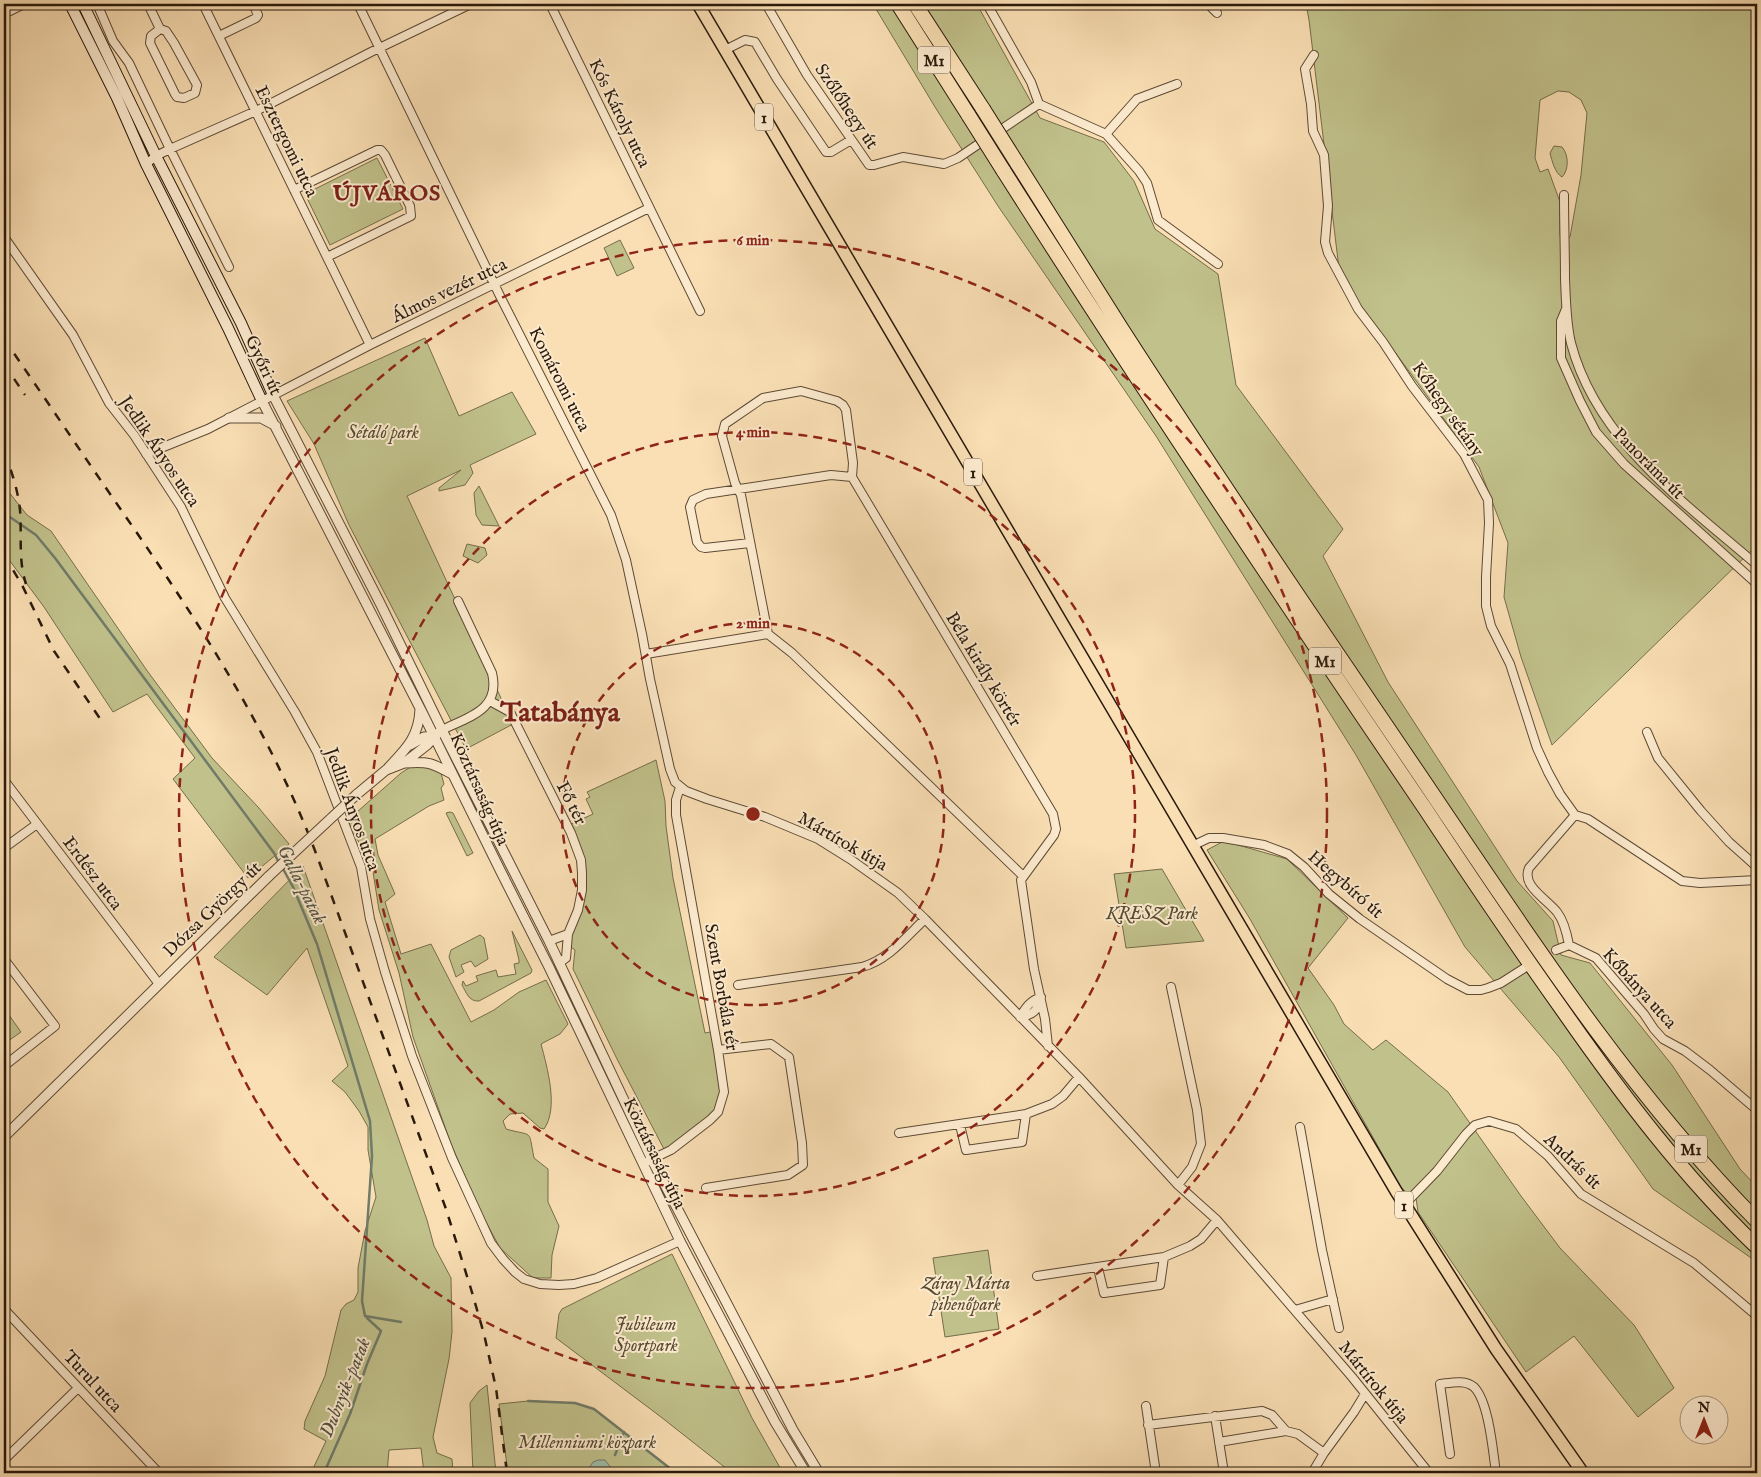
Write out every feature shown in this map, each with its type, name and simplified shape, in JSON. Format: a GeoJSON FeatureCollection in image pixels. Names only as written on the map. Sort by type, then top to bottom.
{"type":"FeatureCollection","features":[{"type":"Feature","properties":{"kind":"highway","name":"M1"},"geometry":{"type":"LineString","coordinates":[[898,4],[1143,389],[1522,952],[1595,1056],[1661,1142],[1708,1196],[1757,1247]]}},
{"type":"Feature","properties":{"kind":"highway","name":"M1"},"geometry":{"type":"LineString","coordinates":[[915,4],[1138,354],[1536,947],[1629,1075],[1713,1174],[1757,1220]]}},
{"type":"Feature","properties":{"kind":"main road","name":"Győri út"},"geometry":{"type":"LineString","coordinates":[[70,4],[262,401]]}},
{"type":"Feature","properties":{"kind":"main road","name":"Győri út"},"geometry":{"type":"LineString","coordinates":[[84,4],[156,156],[241,323],[273,395]]}},
{"type":"Feature","properties":{"kind":"main road","name":"1"},"geometry":{"type":"LineString","coordinates":[[698,4],[1404,1205],[1496,1349],[1583,1473]]}},
{"type":"Feature","properties":{"kind":"street"},"geometry":{"type":"LineString","coordinates":[[4,14],[24,4]]}},
{"type":"Feature","properties":{"kind":"street"},"geometry":{"type":"LineString","coordinates":[[148,4],[160,29]]}},
{"type":"Feature","properties":{"kind":"street"},"geometry":{"type":"LineString","coordinates":[[219,36],[256,18],[258,15],[253,4]]}},
{"type":"Feature","properties":{"kind":"street","name":"Komáromi utca"},"geometry":{"type":"LineString","coordinates":[[358,4],[611,515],[626,560],[670,769],[675,782],[680,787]]}},
{"type":"Feature","properties":{"kind":"street"},"geometry":{"type":"LineString","coordinates":[[146,164],[170,149],[256,112],[380,48],[471,4]]}},
{"type":"Feature","properties":{"kind":"street","name":"Kós Károly utca"},"geometry":{"type":"LineString","coordinates":[[550,4],[700,311]]}},
{"type":"Feature","properties":{"kind":"street","name":"Szőlőhegy út"},"geometry":{"type":"LineString","coordinates":[[766,4],[807,75],[867,163],[872,166],[903,157],[944,164],[958,158],[1039,104]]}},
{"type":"Feature","properties":{"kind":"street"},"geometry":{"type":"LineString","coordinates":[[987,4],[1031,82],[1039,104],[1106,134],[1140,171],[1147,183],[1158,220],[1218,264]]}},
{"type":"Feature","properties":{"kind":"street"},"geometry":{"type":"LineString","coordinates":[[1208,4],[1217,13]]}},
{"type":"Feature","properties":{"kind":"street","name":"Esztergomi utca"},"geometry":{"type":"LineString","coordinates":[[205,5],[370,345]]}},
{"type":"Feature","properties":{"kind":"street"},"geometry":{"type":"LineString","coordinates":[[98,6],[113,41],[129,63],[229,267]]}},
{"type":"Feature","properties":{"kind":"street"},"geometry":{"type":"LineString","coordinates":[[160,29],[166,30],[197,85],[194,93],[184,98],[178,97],[175,94],[150,43],[151,36],[160,29]]}},
{"type":"Feature","properties":{"kind":"street"},"geometry":{"type":"LineString","coordinates":[[724,50],[745,40],[755,42],[782,87],[826,152],[830,152],[851,140]]}},
{"type":"Feature","properties":{"kind":"street","name":"Kőhegy sétány"},"geometry":{"type":"LineString","coordinates":[[1314,55],[1305,69],[1313,131],[1324,155],[1328,206],[1325,242],[1328,253],[1358,309],[1417,393],[1464,454],[1488,500],[1486,606],[1491,626],[1510,664],[1545,764],[1560,794],[1575,815]]}},
{"type":"Feature","properties":{"kind":"street"},"geometry":{"type":"LineString","coordinates":[[1106,134],[1137,99],[1177,84]]}},
{"type":"Feature","properties":{"kind":"street"},"geometry":{"type":"LineString","coordinates":[[294,190],[377,150],[381,150],[385,154],[406,197],[411,211],[410,216],[327,257]]}},
{"type":"Feature","properties":{"kind":"street","name":"Panoráma út"},"geometry":{"type":"LineString","coordinates":[[1564,195],[1566,309],[1571,342],[1583,375],[1596,402],[1618,434],[1638,458],[1662,482],[1757,565]]}},
{"type":"Feature","properties":{"kind":"street","name":"Álmos vezér utca"},"geometry":{"type":"LineString","coordinates":[[146,454],[194,435],[370,345],[649,208]]}},
{"type":"Feature","properties":{"kind":"street","name":"Jedlik Ányos utca"},"geometry":{"type":"LineString","coordinates":[[4,237],[72,335],[109,403],[134,435],[181,507],[225,598],[295,712],[317,752],[361,867],[370,919],[412,1056],[452,1158],[491,1243],[503,1259],[524,1279],[540,1284],[559,1286],[597,1278],[680,1241]]}},
{"type":"Feature","properties":{"kind":"street","name":"Panoráma út"},"geometry":{"type":"LineString","coordinates":[[1566,309],[1561,321],[1561,358],[1596,432],[1624,464],[1757,584]]}},
{"type":"Feature","properties":{"kind":"street","name":"Béla király körtér"},"geometry":{"type":"LineString","coordinates":[[768,634],[741,495],[722,436],[724,424],[763,398],[801,392],[837,401],[846,410],[853,463],[852,477],[1053,814],[1056,829],[1054,835],[1023,876]]}},
{"type":"Feature","properties":{"kind":"street","name":"Győri út"},"geometry":{"type":"LineString","coordinates":[[273,395],[380,603],[438,733]]}},
{"type":"Feature","properties":{"kind":"street","name":"Győri út"},"geometry":{"type":"LineString","coordinates":[[262,401],[420,708],[438,733]]}},
{"type":"Feature","properties":{"kind":"street"},"geometry":{"type":"LineString","coordinates":[[228,418],[261,418],[276,426]]}},
{"type":"Feature","properties":{"kind":"street"},"geometry":{"type":"LineString","coordinates":[[750,543],[701,547],[697,542],[690,506],[692,502],[697,497],[706,494],[738,489],[831,475],[852,477]]}},
{"type":"Feature","properties":{"kind":"street"},"geometry":{"type":"LineString","coordinates":[[410,745],[482,710],[490,701],[494,691],[492,673],[458,601]]}},
{"type":"Feature","properties":{"kind":"street"},"geometry":{"type":"LineString","coordinates":[[646,654],[768,634],[792,653],[1023,876],[1021,880],[1034,970],[1041,997],[1048,1046]]}},
{"type":"Feature","properties":{"kind":"street","name":"Fő tér"},"geometry":{"type":"LineString","coordinates":[[490,701],[510,712],[576,845],[582,873],[582,890],[578,910],[568,934],[566,958],[559,963]]}},
{"type":"Feature","properties":{"kind":"street"},"geometry":{"type":"LineString","coordinates":[[386,770],[410,745],[418,728],[420,708]]}},
{"type":"Feature","properties":{"kind":"street"},"geometry":{"type":"LineString","coordinates":[[1647,732],[1658,758],[1729,842],[1757,867]]}},
{"type":"Feature","properties":{"kind":"street","name":"Dózsa György út"},"geometry":{"type":"LineString","coordinates":[[4,1137],[269,876],[356,795],[386,770],[404,763],[427,745],[438,733]]}},
{"type":"Feature","properties":{"kind":"street","name":"Köztársaság útja"},"geometry":{"type":"LineString","coordinates":[[438,733],[452,774],[549,967],[680,1241],[775,1422],[806,1473]]}},
{"type":"Feature","properties":{"kind":"street","name":"Köztársaság útja"},"geometry":{"type":"LineString","coordinates":[[438,733],[549,941],[652,1160],[793,1430],[819,1473]]}},
{"type":"Feature","properties":{"kind":"street"},"geometry":{"type":"LineString","coordinates":[[404,763],[423,762],[435,764],[452,774]]}},
{"type":"Feature","properties":{"kind":"street","name":"Erdész utca"},"geometry":{"type":"LineString","coordinates":[[4,780],[159,984]]}},
{"type":"Feature","properties":{"kind":"street","name":"Mártírok útja"},"geometry":{"type":"LineString","coordinates":[[680,787],[707,799],[765,817],[818,839],[876,876],[898,893],[926,919],[1079,1077],[1178,1185],[1217,1220],[1295,1310],[1429,1473]]}},
{"type":"Feature","properties":{"kind":"street","name":"Szent Borbála tér"},"geometry":{"type":"LineString","coordinates":[[642,1164],[671,1150],[710,1120],[718,1112],[724,1092],[676,814],[676,800],[680,787]]}},
{"type":"Feature","properties":{"kind":"street"},"geometry":{"type":"LineString","coordinates":[[1556,950],[1570,945],[1567,931],[1558,913],[1535,891],[1528,881],[1526,874],[1529,868],[1575,815],[1588,819],[1682,881],[1700,883],[1757,880]]}},
{"type":"Feature","properties":{"kind":"street"},"geometry":{"type":"LineString","coordinates":[[4,848],[37,824]]}},
{"type":"Feature","properties":{"kind":"street","name":"Hegybíró út"},"geometry":{"type":"LineString","coordinates":[[1192,846],[1209,838],[1223,838],[1264,845],[1288,854],[1304,867],[1329,894],[1360,919],[1447,979],[1468,990],[1481,990],[1501,983],[1526,967]]}},
{"type":"Feature","properties":{"kind":"street"},"geometry":{"type":"LineString","coordinates":[[738,985],[873,964],[883,959],[926,919]]}},
{"type":"Feature","properties":{"kind":"street"},"geometry":{"type":"LineString","coordinates":[[549,941],[568,934]]}},
{"type":"Feature","properties":{"kind":"street","name":"Kőbánya utca"},"geometry":{"type":"LineString","coordinates":[[1570,945],[1596,958],[1663,1039],[1685,1051],[1704,1065],[1757,1110]]}},
{"type":"Feature","properties":{"kind":"street"},"geometry":{"type":"LineString","coordinates":[[4,959],[55,1026],[4,1066]]}},
{"type":"Feature","properties":{"kind":"street"},"geometry":{"type":"LineString","coordinates":[[1171,987],[1197,1110],[1201,1144],[1192,1167],[1178,1185]]}},
{"type":"Feature","properties":{"kind":"street"},"geometry":{"type":"LineString","coordinates":[[1020,1017],[1031,1015],[1039,1006],[1041,997]]}},
{"type":"Feature","properties":{"kind":"street"},"geometry":{"type":"LineString","coordinates":[[706,1188],[788,1175],[803,1165],[802,1143],[789,1057],[771,1044],[718,1050]]}},
{"type":"Feature","properties":{"kind":"street"},"geometry":{"type":"LineString","coordinates":[[899,1134],[1026,1114],[1052,1104],[1063,1096],[1079,1077]]}},
{"type":"Feature","properties":{"kind":"street"},"geometry":{"type":"LineString","coordinates":[[960,1125],[966,1150],[1022,1142],[1026,1114]]}},
{"type":"Feature","properties":{"kind":"street","name":"András út"},"geometry":{"type":"LineString","coordinates":[[1404,1205],[1437,1172],[1475,1125],[1489,1121],[1516,1129],[1548,1156],[1581,1194],[1694,1263],[1757,1316]]}},
{"type":"Feature","properties":{"kind":"street","name":"Mártírok útja"},"geometry":{"type":"LineString","coordinates":[[1300,1127],[1339,1328]]}},
{"type":"Feature","properties":{"kind":"street"},"geometry":{"type":"LineString","coordinates":[[1037,1276],[1164,1257],[1201,1239],[1217,1220]]}},
{"type":"Feature","properties":{"kind":"street"},"geometry":{"type":"LineString","coordinates":[[680,1241],[691,1235]]}},
{"type":"Feature","properties":{"kind":"street"},"geometry":{"type":"LineString","coordinates":[[1098,1268],[1104,1293],[1160,1285],[1164,1257]]}},
{"type":"Feature","properties":{"kind":"street"},"geometry":{"type":"LineString","coordinates":[[1295,1310],[1333,1299]]}},
{"type":"Feature","properties":{"kind":"street","name":"Turul utca"},"geometry":{"type":"LineString","coordinates":[[4,1309],[156,1472]]}},
{"type":"Feature","properties":{"kind":"street"},"geometry":{"type":"LineString","coordinates":[[1450,1454],[1440,1384],[1463,1382],[1473,1386],[1480,1396],[1487,1416],[1496,1473]]}},
{"type":"Feature","properties":{"kind":"street"},"geometry":{"type":"LineString","coordinates":[[4,1460],[78,1388]]}},
{"type":"Feature","properties":{"kind":"street"},"geometry":{"type":"LineString","coordinates":[[1312,1473],[1365,1394]]}},
{"type":"Feature","properties":{"kind":"street"},"geometry":{"type":"LineString","coordinates":[[1146,1406],[1156,1473]]}},
{"type":"Feature","properties":{"kind":"street"},"geometry":{"type":"LineString","coordinates":[[1148,1425],[1262,1411],[1272,1415],[1286,1431]]}},
{"type":"Feature","properties":{"kind":"street"},"geometry":{"type":"LineString","coordinates":[[1215,1416],[1224,1473]]}},
{"type":"Feature","properties":{"kind":"street"},"geometry":{"type":"LineString","coordinates":[[1219,1442],[1286,1431],[1298,1434],[1324,1453]]}},
{"type":"Feature","properties":{"kind":"green space"},"geometry":{"type":"Polygon","coordinates":[[[873,4],[975,4],[1040,118],[1104,142],[1134,181],[1155,229],[1218,274],[1236,385],[1343,529],[1323,556],[1388,682],[1517,881],[1553,921],[1561,955],[1590,963],[1672,1065],[1740,1169],[1757,1187],[1757,1256],[1754,1260],[1653,1189],[1559,1057],[1465,947],[1356,755],[1156,436],[998,206],[873,4]]]}},
{"type":"Feature","properties":{"kind":"green space"},"geometry":{"type":"Polygon","coordinates":[[[1306,4],[1757,4],[1757,556],[1751,551],[1552,745],[1521,657],[1504,597],[1508,543],[1479,467],[1340,277],[1306,4]],[[1558,91],[1540,100],[1535,158],[1540,172],[1548,169],[1560,202],[1560,236],[1570,237],[1581,175],[1587,113],[1581,100],[1569,92],[1558,91]]]}},
{"type":"Feature","properties":{"kind":"green space"},"geometry":{"type":"Polygon","coordinates":[[[1554,146],[1562,147],[1566,154],[1567,167],[1562,177],[1556,170],[1550,153],[1554,146]]]}},
{"type":"Feature","properties":{"kind":"green space"},"geometry":{"type":"Polygon","coordinates":[[[377,158],[403,209],[330,245],[305,194],[377,158]]]}},
{"type":"Feature","properties":{"kind":"green space"},"geometry":{"type":"Polygon","coordinates":[[[620,240],[634,268],[617,276],[604,248],[620,240]]]}},
{"type":"Feature","properties":{"kind":"green space","name":"Sétáló park"},"geometry":{"type":"Polygon","coordinates":[[[425,338],[459,416],[512,392],[536,434],[470,465],[473,473],[465,485],[439,491],[439,488],[461,470],[407,496],[513,724],[466,749],[349,525],[314,444],[287,401],[425,338]]]}},
{"type":"Feature","properties":{"kind":"green space"},"geometry":{"type":"Polygon","coordinates":[[[4,486],[27,515],[51,531],[148,672],[212,758],[258,807],[289,844],[248,878],[173,779],[195,758],[147,694],[113,712],[44,607],[4,553],[4,486]]]}},
{"type":"Feature","properties":{"kind":"green space"},"geometry":{"type":"Polygon","coordinates":[[[479,486],[499,526],[482,525],[476,515],[474,493],[479,486]]]}},
{"type":"Feature","properties":{"kind":"green space"},"geometry":{"type":"Polygon","coordinates":[[[467,544],[485,548],[487,555],[478,563],[463,556],[467,544]]]}},
{"type":"Feature","properties":{"kind":"green space"},"geometry":{"type":"Polygon","coordinates":[[[656,760],[665,801],[666,826],[673,878],[705,1033],[715,1031],[724,1081],[718,1112],[666,1153],[573,969],[575,950],[568,945],[578,910],[582,873],[567,826],[593,814],[586,799],[590,797],[587,792],[656,760]]]}},
{"type":"Feature","properties":{"kind":"green space"},"geometry":{"type":"Polygon","coordinates":[[[412,766],[436,767],[441,773],[444,784],[441,788],[444,800],[429,806],[375,839],[378,855],[395,894],[385,902],[401,954],[431,944],[471,1022],[494,1010],[519,992],[546,980],[568,1024],[560,1034],[541,1044],[549,1075],[551,1099],[551,1110],[544,1129],[540,1128],[523,1113],[510,1114],[503,1121],[506,1129],[528,1135],[534,1158],[548,1169],[548,1202],[559,1226],[552,1255],[551,1278],[533,1278],[500,1248],[480,1211],[451,1144],[413,1037],[399,973],[379,910],[373,872],[364,849],[353,834],[348,820],[401,773],[412,766]]]}},
{"type":"Feature","properties":{"kind":"green space"},"geometry":{"type":"Polygon","coordinates":[[[446,813],[453,813],[473,853],[467,856],[446,813]]]}},
{"type":"Feature","properties":{"kind":"green space"},"geometry":{"type":"Polygon","coordinates":[[[1224,841],[1287,859],[1348,918],[1308,968],[1334,1005],[1344,1024],[1373,1050],[1386,1040],[1448,1092],[1560,1248],[1634,1325],[1674,1388],[1638,1417],[1574,1336],[1526,1372],[1418,1212],[1416,1198],[1402,1189],[1250,919],[1207,850],[1224,841]]]}},
{"type":"Feature","properties":{"kind":"green space"},"geometry":{"type":"Polygon","coordinates":[[[303,866],[427,1220],[434,1246],[451,1278],[452,1332],[449,1359],[433,1437],[437,1453],[452,1459],[453,1473],[424,1473],[421,1448],[389,1450],[387,1473],[311,1473],[326,1441],[304,1429],[305,1421],[325,1376],[341,1310],[346,1304],[354,1300],[358,1292],[358,1268],[365,1231],[376,1197],[368,1150],[368,1127],[345,1092],[332,1081],[348,1066],[307,948],[267,995],[214,957],[303,866]]]}},
{"type":"Feature","properties":{"kind":"green space","name":"KRESZ Park"},"geometry":{"type":"Polygon","coordinates":[[[1162,869],[1204,941],[1126,948],[1114,874],[1162,869]]]}},
{"type":"Feature","properties":{"kind":"green space"},"geometry":{"type":"Polygon","coordinates":[[[512,931],[532,970],[531,973],[479,1001],[473,1000],[468,996],[462,985],[463,981],[466,986],[478,981],[476,976],[496,970],[498,977],[516,974],[514,964],[519,963],[519,960],[512,931]]]}},
{"type":"Feature","properties":{"kind":"green space"},"geometry":{"type":"Polygon","coordinates":[[[480,935],[484,938],[488,959],[475,967],[471,961],[461,965],[464,972],[456,977],[449,957],[451,950],[480,935]]]}},
{"type":"Feature","properties":{"kind":"green space"},"geometry":{"type":"Polygon","coordinates":[[[4,1008],[21,1032],[4,1044],[4,1008]]]}},
{"type":"Feature","properties":{"kind":"green space","name":"Záray Márta pihenőpark"},"geometry":{"type":"Polygon","coordinates":[[[988,1250],[999,1329],[945,1337],[933,1258],[988,1250]]]}},
{"type":"Feature","properties":{"kind":"green space","name":"Jubileum Sportpark"},"geometry":{"type":"Polygon","coordinates":[[[672,1254],[752,1418],[783,1473],[732,1473],[556,1338],[559,1314],[562,1309],[672,1254]]]}},
{"type":"Feature","properties":{"kind":"green space"},"geometry":{"type":"Polygon","coordinates":[[[487,1385],[496,1473],[473,1473],[470,1403],[479,1391],[487,1385]]]}},
{"type":"Feature","properties":{"kind":"green space","name":"Millenniumi közpark"},"geometry":{"type":"Polygon","coordinates":[[[528,1401],[575,1403],[594,1409],[676,1473],[508,1473],[499,1404],[528,1401]]]}},
{"type":"Feature","properties":{"kind":"shaded area"},"geometry":{"type":"Polygon","coordinates":[[[605,1460],[615,1473],[586,1473],[593,1462],[605,1460]]]}},
{"type":"Feature","properties":{"kind":"waterway","name":"Galla-patak"},"geometry":{"type":"LineString","coordinates":[[4,513],[36,535],[55,558],[274,853],[279,863]]}},
{"type":"Feature","properties":{"kind":"waterway","name":"Galla-patak"},"geometry":{"type":"LineString","coordinates":[[282,867],[293,887],[317,944],[370,1121],[372,1156],[362,1301],[365,1316],[401,1322]]}},
{"type":"Feature","properties":{"kind":"waterway","name":"Dubnyik-patak"},"geometry":{"type":"LineString","coordinates":[[324,1473],[350,1414],[367,1364],[381,1331],[367,1318]]}},
{"type":"Feature","properties":{"kind":"waterway","name":"Galla-patak"},"geometry":{"type":"LineString","coordinates":[[528,1401],[575,1403],[594,1409],[676,1473]]}},
{"type":"Feature","properties":{"kind":"waterway"},"geometry":{"type":"LineString","coordinates":[[615,1455],[624,1432]]}},
{"type":"Feature","properties":{"kind":"tunnel"},"geometry":{"type":"LineString","coordinates":[[1528,966],[1556,950]]}},
{"type":"Feature","properties":{"kind":"railway"},"geometry":{"type":"LineString","coordinates":[[4,339],[207,639],[256,723],[298,810],[317,856],[446,1209],[484,1334],[496,1388],[507,1473]]}},
{"type":"Feature","properties":{"kind":"railway"},"geometry":{"type":"LineString","coordinates":[[4,364],[25,395]]}},
{"type":"Feature","properties":{"kind":"railway"},"geometry":{"type":"LineString","coordinates":[[4,453],[10,467],[19,503],[21,557],[26,584]]}},
{"type":"Feature","properties":{"kind":"railway"},"geometry":{"type":"LineString","coordinates":[[4,555],[22,585],[54,651],[103,723]]}},
{"type":"Feature","properties":{"kind":"district","name":"ÚJVÁROS"},"geometry":{"type":"Point","coordinates":[387,192]}},
{"type":"Feature","properties":{"kind":"district","name":"Tatabánya"},"geometry":{"type":"Point","coordinates":[560,711]}}]}
